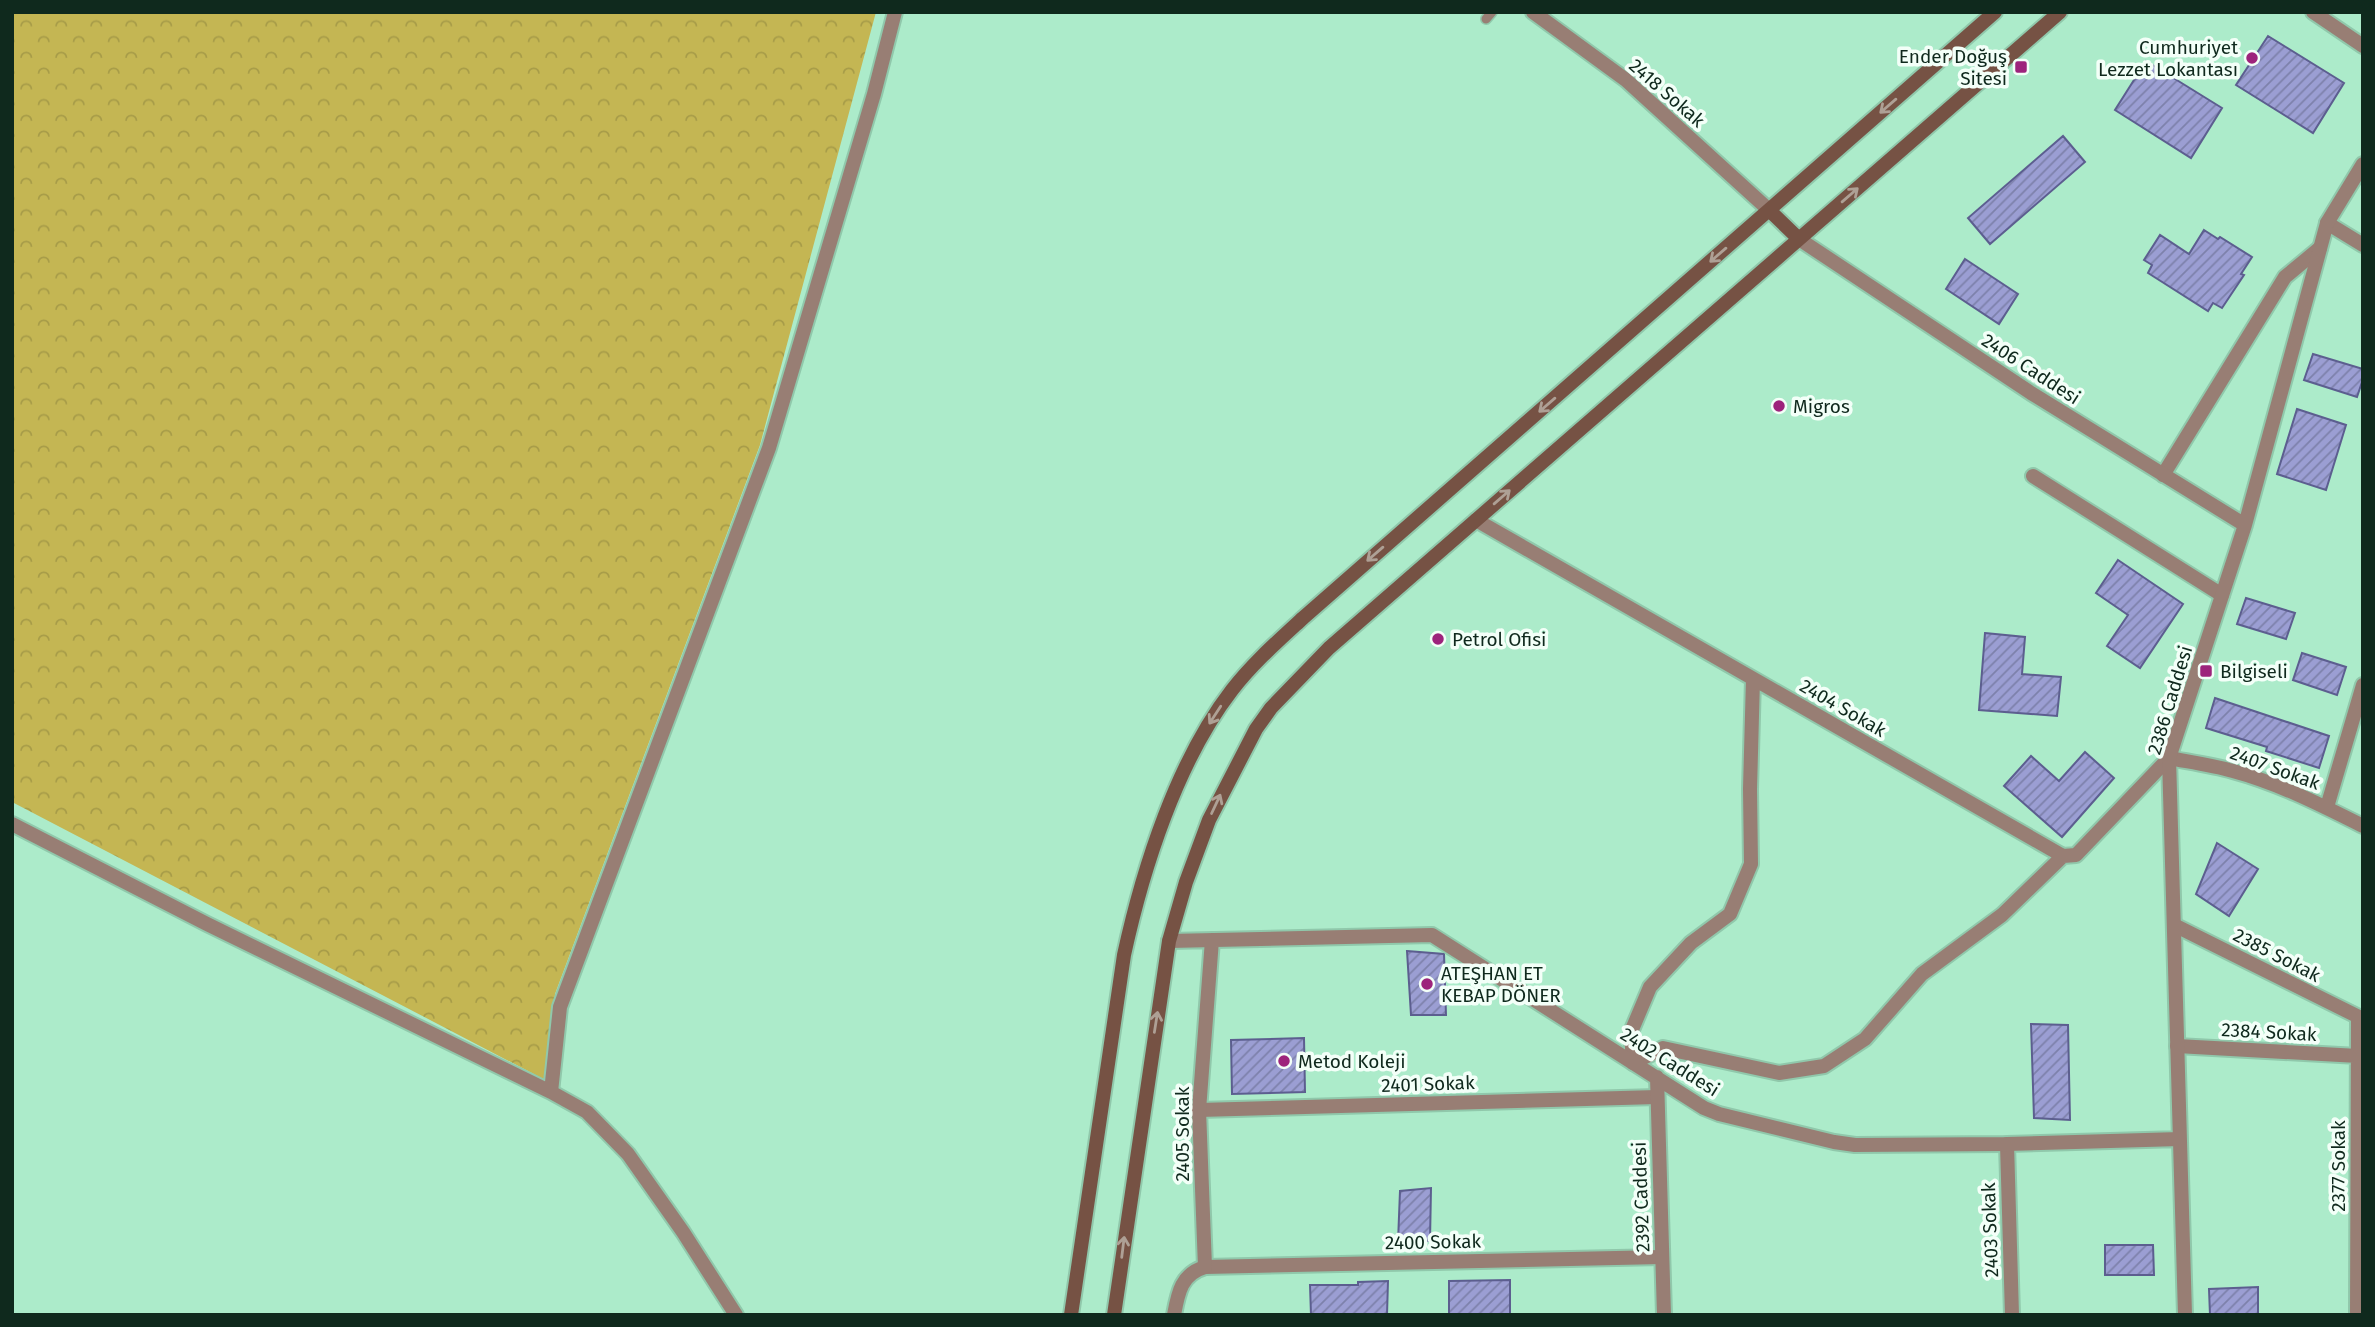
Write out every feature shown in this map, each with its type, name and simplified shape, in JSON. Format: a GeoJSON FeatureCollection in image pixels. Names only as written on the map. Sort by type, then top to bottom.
{"type":"FeatureCollection","features":[{"type":"Feature","properties":{"kind":"main road"},"geometry":{"type":"LineString","coordinates":[[1071,1315],[1124,955],[1135,904],[1178,786],[1217,711],[1250,669],[1303,618],[1995,12]]}},
{"type":"Feature","properties":{"kind":"main road"},"geometry":{"type":"LineString","coordinates":[[1114,1315],[1169,941],[1186,882],[1209,820],[1241,754],[1271,708],[1329,648],[2060,12]]}},
{"type":"Feature","properties":{"kind":"main road"},"geometry":{"type":"LineString","coordinates":[[1769,210],[1799,239]]}},
{"type":"Feature","properties":{"kind":"street"},"geometry":{"type":"LineString","coordinates":[[551,1092],[560,1007],[769,448],[874,93],[895,12]]}},
{"type":"Feature","properties":{"kind":"street","name":"2418 Sokak"},"geometry":{"type":"LineString","coordinates":[[1537,13],[1626,80],[1769,210]]}},
{"type":"Feature","properties":{"kind":"street"},"geometry":{"type":"LineString","coordinates":[[2319,14],[2363,46]]}},
{"type":"Feature","properties":{"kind":"street","name":"2386 Caddesi"},"geometry":{"type":"LineString","coordinates":[[2185,1315],[2169,758],[2245,525],[2327,223],[2363,164]]}},
{"type":"Feature","properties":{"kind":"street"},"geometry":{"type":"LineString","coordinates":[[2327,223],[2363,245]]}},
{"type":"Feature","properties":{"kind":"street","name":"2406 Caddesi"},"geometry":{"type":"LineString","coordinates":[[1799,239],[2031,393],[2245,525]]}},
{"type":"Feature","properties":{"kind":"street"},"geometry":{"type":"LineString","coordinates":[[2164,475],[2285,277],[2320,248]]}},
{"type":"Feature","properties":{"kind":"street"},"geometry":{"type":"LineString","coordinates":[[2033,476],[2222,595]]}},
{"type":"Feature","properties":{"kind":"street","name":"2404 Sokak"},"geometry":{"type":"LineString","coordinates":[[1476,520],[2063,856]]}},
{"type":"Feature","properties":{"kind":"street"},"geometry":{"type":"LineString","coordinates":[[1754,679],[1750,789],[1751,864],[1730,914],[1691,943],[1650,987],[1631,1032],[1633,1063],[1663,1048],[1779,1073],[1824,1066],[1865,1039],[1922,974],[2002,915],[2063,856],[2076,855],[2169,758]]}},
{"type":"Feature","properties":{"kind":"street"},"geometry":{"type":"LineString","coordinates":[[2327,807],[2363,685]]}},
{"type":"Feature","properties":{"kind":"street","name":"2407 Sokak"},"geometry":{"type":"LineString","coordinates":[[2169,758],[2233,771],[2270,783],[2327,807],[2363,826]]}},
{"type":"Feature","properties":{"kind":"street"},"geometry":{"type":"LineString","coordinates":[[12,824],[587,1112],[628,1154],[683,1231],[736,1315]]}},
{"type":"Feature","properties":{"kind":"street","name":"2385 Sokak"},"geometry":{"type":"LineString","coordinates":[[2174,925],[2360,1019]]}},
{"type":"Feature","properties":{"kind":"street","name":"2402 Caddesi"},"geometry":{"type":"LineString","coordinates":[[1169,941],[1432,935],[1711,1111],[1834,1142],[1885,1145],[2007,1144],[2180,1139]]}},
{"type":"Feature","properties":{"kind":"street","name":"2405 Sokak"},"geometry":{"type":"LineString","coordinates":[[1205,1267],[1199,1110],[1212,940]]}},
{"type":"Feature","properties":{"kind":"street","name":"2377 Sokak"},"geometry":{"type":"LineString","coordinates":[[2357,1315],[2360,1019]]}},
{"type":"Feature","properties":{"kind":"street","name":"2384 Sokak"},"geometry":{"type":"LineString","coordinates":[[2177,1046],[2358,1056]]}},
{"type":"Feature","properties":{"kind":"street","name":"2392 Caddesi"},"geometry":{"type":"LineString","coordinates":[[1657,1077],[1664,1315]]}},
{"type":"Feature","properties":{"kind":"street","name":"2401 Sokak"},"geometry":{"type":"LineString","coordinates":[[1199,1110],[1657,1097]]}},
{"type":"Feature","properties":{"kind":"street","name":"2403 Sokak"},"geometry":{"type":"LineString","coordinates":[[2007,1144],[2012,1315]]}},
{"type":"Feature","properties":{"kind":"street","name":"2400 Sokak"},"geometry":{"type":"LineString","coordinates":[[1205,1267],[1662,1256]]}},
{"type":"Feature","properties":{"kind":"street"},"geometry":{"type":"LineString","coordinates":[[1174,1315],[1182,1283],[1189,1274],[1205,1267]]}},
{"type":"Feature","properties":{"kind":"green space"},"geometry":{"type":"Polygon","coordinates":[[[12,12],[876,12],[760,445],[555,994],[549,1082],[12,802],[12,12]]]}},
{"type":"Feature","properties":{"kind":"building"},"geometry":{"type":"Polygon","coordinates":[[[2268,36],[2344,83],[2313,133],[2236,85],[2268,36]]]}},
{"type":"Feature","properties":{"kind":"building"},"geometry":{"type":"Polygon","coordinates":[[[2146,61],[2222,108],[2191,158],[2115,110],[2146,61]]]}},
{"type":"Feature","properties":{"kind":"building"},"geometry":{"type":"Polygon","coordinates":[[[2063,136],[2085,162],[1990,244],[1968,218],[2063,136]]]}},
{"type":"Feature","properties":{"kind":"building"},"geometry":{"type":"Polygon","coordinates":[[[2204,230],[2252,257],[2241,274],[2244,275],[2222,308],[2213,303],[2208,311],[2148,273],[2152,265],[2144,260],[2160,235],[2189,254],[2204,230]]]}},
{"type":"Feature","properties":{"kind":"building"},"geometry":{"type":"Polygon","coordinates":[[[1965,259],[2018,294],[1999,324],[1946,289],[1965,259]]]}},
{"type":"Feature","properties":{"kind":"building"},"geometry":{"type":"Polygon","coordinates":[[[2313,354],[2363,369],[2357,397],[2304,380],[2313,354]]]}},
{"type":"Feature","properties":{"kind":"building"},"geometry":{"type":"Polygon","coordinates":[[[2297,409],[2346,425],[2326,490],[2277,474],[2297,409]]]}},
{"type":"Feature","properties":{"kind":"building"},"geometry":{"type":"Polygon","coordinates":[[[2118,560],[2183,604],[2140,668],[2107,646],[2128,615],[2096,593],[2118,560]]]}},
{"type":"Feature","properties":{"kind":"building"},"geometry":{"type":"Polygon","coordinates":[[[2246,598],[2295,613],[2286,639],[2237,624],[2246,598]]]}},
{"type":"Feature","properties":{"kind":"building"},"geometry":{"type":"Polygon","coordinates":[[[1985,633],[2025,637],[2022,674],[2061,677],[2057,716],[1979,710],[1985,633]]]}},
{"type":"Feature","properties":{"kind":"building"},"geometry":{"type":"Polygon","coordinates":[[[2302,653],[2346,667],[2337,695],[2293,680],[2302,653]]]}},
{"type":"Feature","properties":{"kind":"building"},"geometry":{"type":"Polygon","coordinates":[[[2215,698],[2329,736],[2319,768],[2266,751],[2267,747],[2206,728],[2215,698]]]}},
{"type":"Feature","properties":{"kind":"building"},"geometry":{"type":"Polygon","coordinates":[[[2085,752],[2114,778],[2062,837],[2004,786],[2031,756],[2059,781],[2085,752]]]}},
{"type":"Feature","properties":{"kind":"building"},"geometry":{"type":"Polygon","coordinates":[[[2217,843],[2258,869],[2229,916],[2196,894],[2217,843]]]}},
{"type":"Feature","properties":{"kind":"building","name":"ATEŞHAN ET KEBAP DÖNER"},"geometry":{"type":"Polygon","coordinates":[[[1407,951],[1444,954],[1446,1015],[1411,1015],[1407,951]]]}},
{"type":"Feature","properties":{"kind":"building"},"geometry":{"type":"Polygon","coordinates":[[[2031,1024],[2068,1025],[2070,1120],[2034,1118],[2031,1024]]]}},
{"type":"Feature","properties":{"kind":"building"},"geometry":{"type":"Polygon","coordinates":[[[1304,1038],[1305,1092],[1232,1094],[1231,1040],[1304,1038]]]}},
{"type":"Feature","properties":{"kind":"building"},"geometry":{"type":"Polygon","coordinates":[[[1431,1188],[1430,1241],[1398,1242],[1400,1191],[1431,1188]]]}},
{"type":"Feature","properties":{"kind":"building"},"geometry":{"type":"Polygon","coordinates":[[[2105,1245],[2153,1245],[2154,1275],[2105,1275],[2105,1245]]]}},
{"type":"Feature","properties":{"kind":"building"},"geometry":{"type":"Polygon","coordinates":[[[1510,1280],[1510,1315],[1449,1315],[1449,1281],[1510,1280]]]}},
{"type":"Feature","properties":{"kind":"building"},"geometry":{"type":"Polygon","coordinates":[[[1388,1281],[1387,1315],[1311,1315],[1310,1285],[1358,1285],[1358,1282],[1388,1281]]]}},
{"type":"Feature","properties":{"kind":"building"},"geometry":{"type":"Polygon","coordinates":[[[2258,1287],[2258,1314],[2210,1315],[2209,1289],[2258,1287]]]}},
{"type":"Feature","properties":{"kind":"place","name":"Cumhuriyet Lezzet Lokantası"},"geometry":{"type":"Point","coordinates":[2252,58]}},
{"type":"Feature","properties":{"kind":"place","name":"Ender Doğuş Sitesi"},"geometry":{"type":"Point","coordinates":[2021,67]}},
{"type":"Feature","properties":{"kind":"place","name":"Migros"},"geometry":{"type":"Point","coordinates":[1779,406]}},
{"type":"Feature","properties":{"kind":"place","name":"Petrol Ofisi"},"geometry":{"type":"Point","coordinates":[1438,639]}},
{"type":"Feature","properties":{"kind":"place","name":"Bilgiseli"},"geometry":{"type":"Point","coordinates":[2206,671]}},
{"type":"Feature","properties":{"kind":"place","name":"ATEŞHAN ET KEBAP DÖNER"},"geometry":{"type":"Point","coordinates":[1427,984]}},
{"type":"Feature","properties":{"kind":"place","name":"Metod Koleji"},"geometry":{"type":"Point","coordinates":[1284,1061]}}]}
